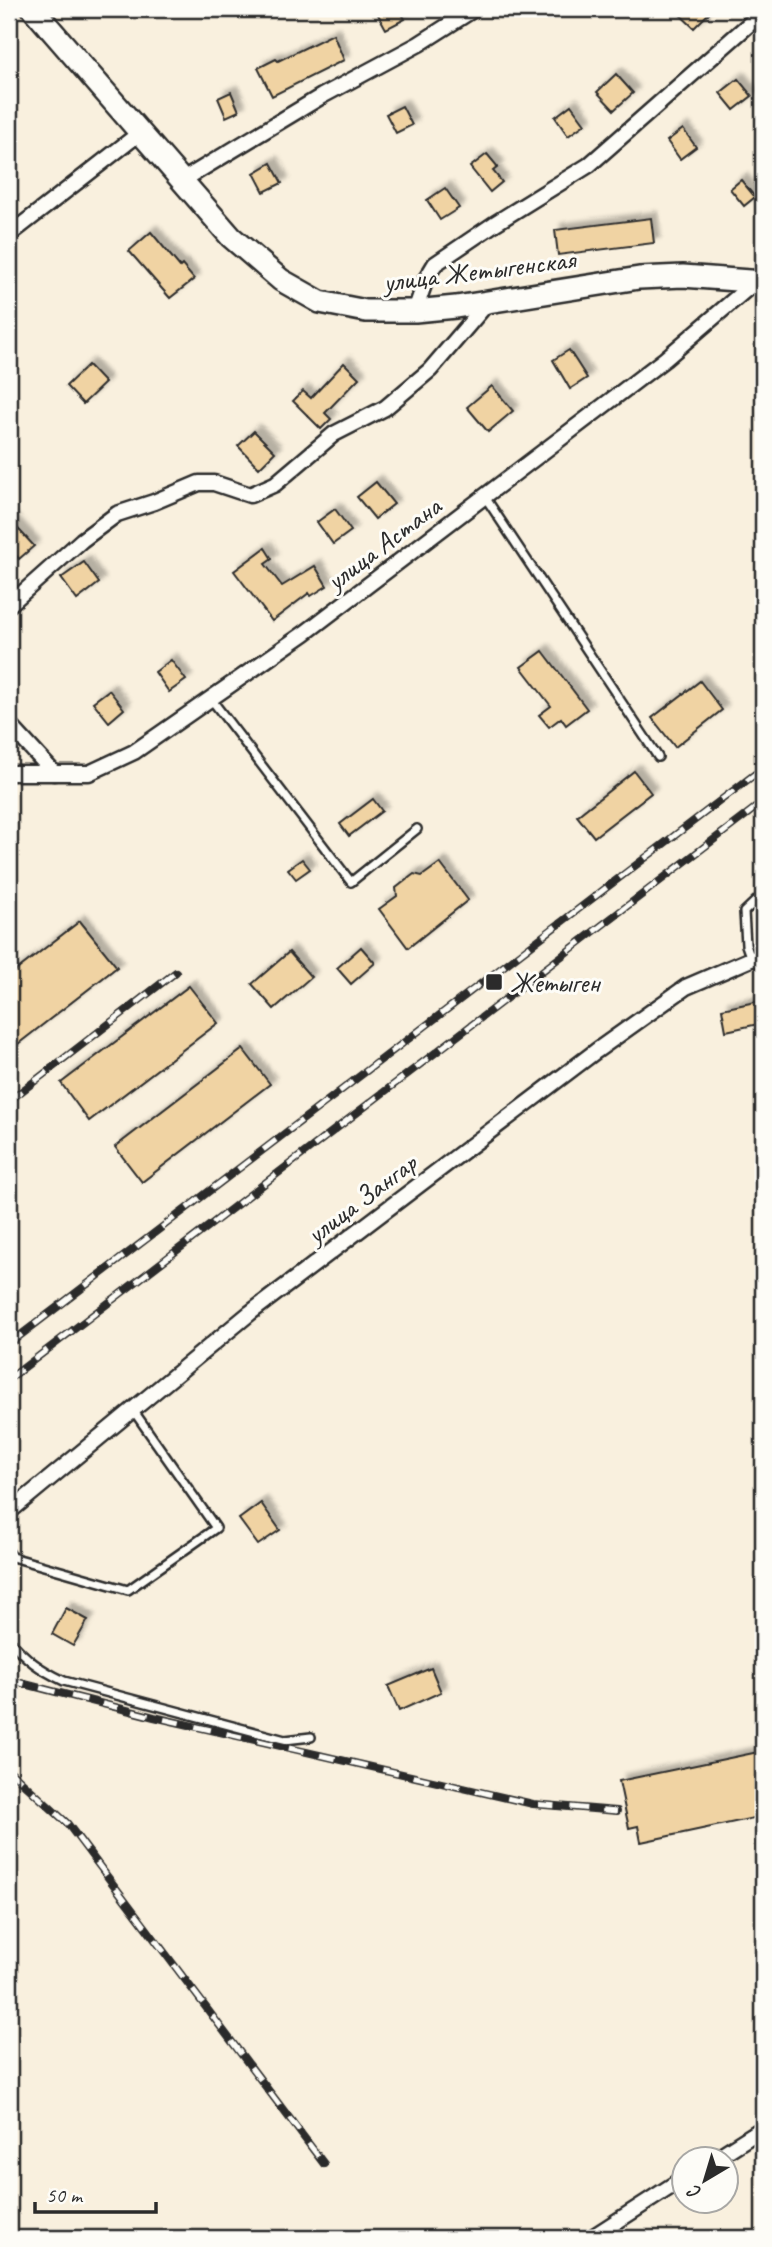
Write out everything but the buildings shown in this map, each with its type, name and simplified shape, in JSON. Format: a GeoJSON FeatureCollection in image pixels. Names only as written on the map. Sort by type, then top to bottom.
{"type":"FeatureCollection","features":[{"type":"Feature","properties":{"kind":"main road","name":"улица Жетыгенская"},"geometry":{"type":"LineString","coordinates":[[33,9],[232,237],[281,280],[320,303],[366,311],[415,310],[639,278],[683,276],[760,281]]}},
{"type":"Feature","properties":{"kind":"street"},"geometry":{"type":"LineString","coordinates":[[183,180],[322,96],[419,44],[474,9]]}},
{"type":"Feature","properties":{"kind":"street"},"geometry":{"type":"LineString","coordinates":[[415,310],[426,279],[435,264],[589,165],[763,12]]}},
{"type":"Feature","properties":{"kind":"street"},"geometry":{"type":"LineString","coordinates":[[9,235],[141,132]]}},
{"type":"Feature","properties":{"kind":"street","name":"улица Астана"},"geometry":{"type":"LineString","coordinates":[[9,772],[89,773],[134,752],[305,633],[664,359],[760,281]]}},
{"type":"Feature","properties":{"kind":"street"},"geometry":{"type":"LineString","coordinates":[[9,605],[82,540],[117,514],[199,483],[214,483],[250,495],[275,484],[310,451],[334,434],[385,408],[407,390],[430,370],[489,301]]}},
{"type":"Feature","properties":{"kind":"street"},"geometry":{"type":"LineString","coordinates":[[9,724],[54,773]]}},
{"type":"Feature","properties":{"kind":"street","name":"улица Зангар"},"geometry":{"type":"LineString","coordinates":[[9,1512],[250,1313],[596,1051],[686,987],[757,959]]}},
{"type":"Feature","properties":{"kind":"street"},"geometry":{"type":"LineString","coordinates":[[735,2146],[763,2128]]}},
{"type":"Feature","properties":{"kind":"street"},"geometry":{"type":"LineString","coordinates":[[591,2238],[670,2187]]}},
{"type":"Feature","properties":{"kind":"lane"},"geometry":{"type":"LineString","coordinates":[[485,496],[658,757]]}},
{"type":"Feature","properties":{"kind":"lane"},"geometry":{"type":"LineString","coordinates":[[210,698],[351,882],[417,829]]}},
{"type":"Feature","properties":{"kind":"lane"},"geometry":{"type":"LineString","coordinates":[[757,959],[746,945],[744,912],[763,894]]}},
{"type":"Feature","properties":{"kind":"lane"},"geometry":{"type":"LineString","coordinates":[[9,1552],[12,1557],[128,1590],[216,1528],[133,1410]]}},
{"type":"Feature","properties":{"kind":"lane"},"geometry":{"type":"LineString","coordinates":[[9,1639],[22,1655],[40,1669],[64,1681],[285,1740],[311,1737]]}},
{"type":"Feature","properties":{"kind":"railway"},"geometry":{"type":"LineString","coordinates":[[9,1344],[763,768]]}},
{"type":"Feature","properties":{"kind":"railway"},"geometry":{"type":"LineString","coordinates":[[9,1379],[763,802]]}},
{"type":"Feature","properties":{"kind":"railway"},"geometry":{"type":"LineString","coordinates":[[9,1101],[176,972]]}},
{"type":"Feature","properties":{"kind":"railway"},"geometry":{"type":"LineString","coordinates":[[9,1680],[154,1717],[533,1804],[617,1811]]}},
{"type":"Feature","properties":{"kind":"railway"},"geometry":{"type":"LineString","coordinates":[[9,1770],[67,1823],[324,2164]]}},
{"type":"Feature","properties":{"kind":"place","name":"Жетыген"},"geometry":{"type":"Point","coordinates":[494,982]}}]}
